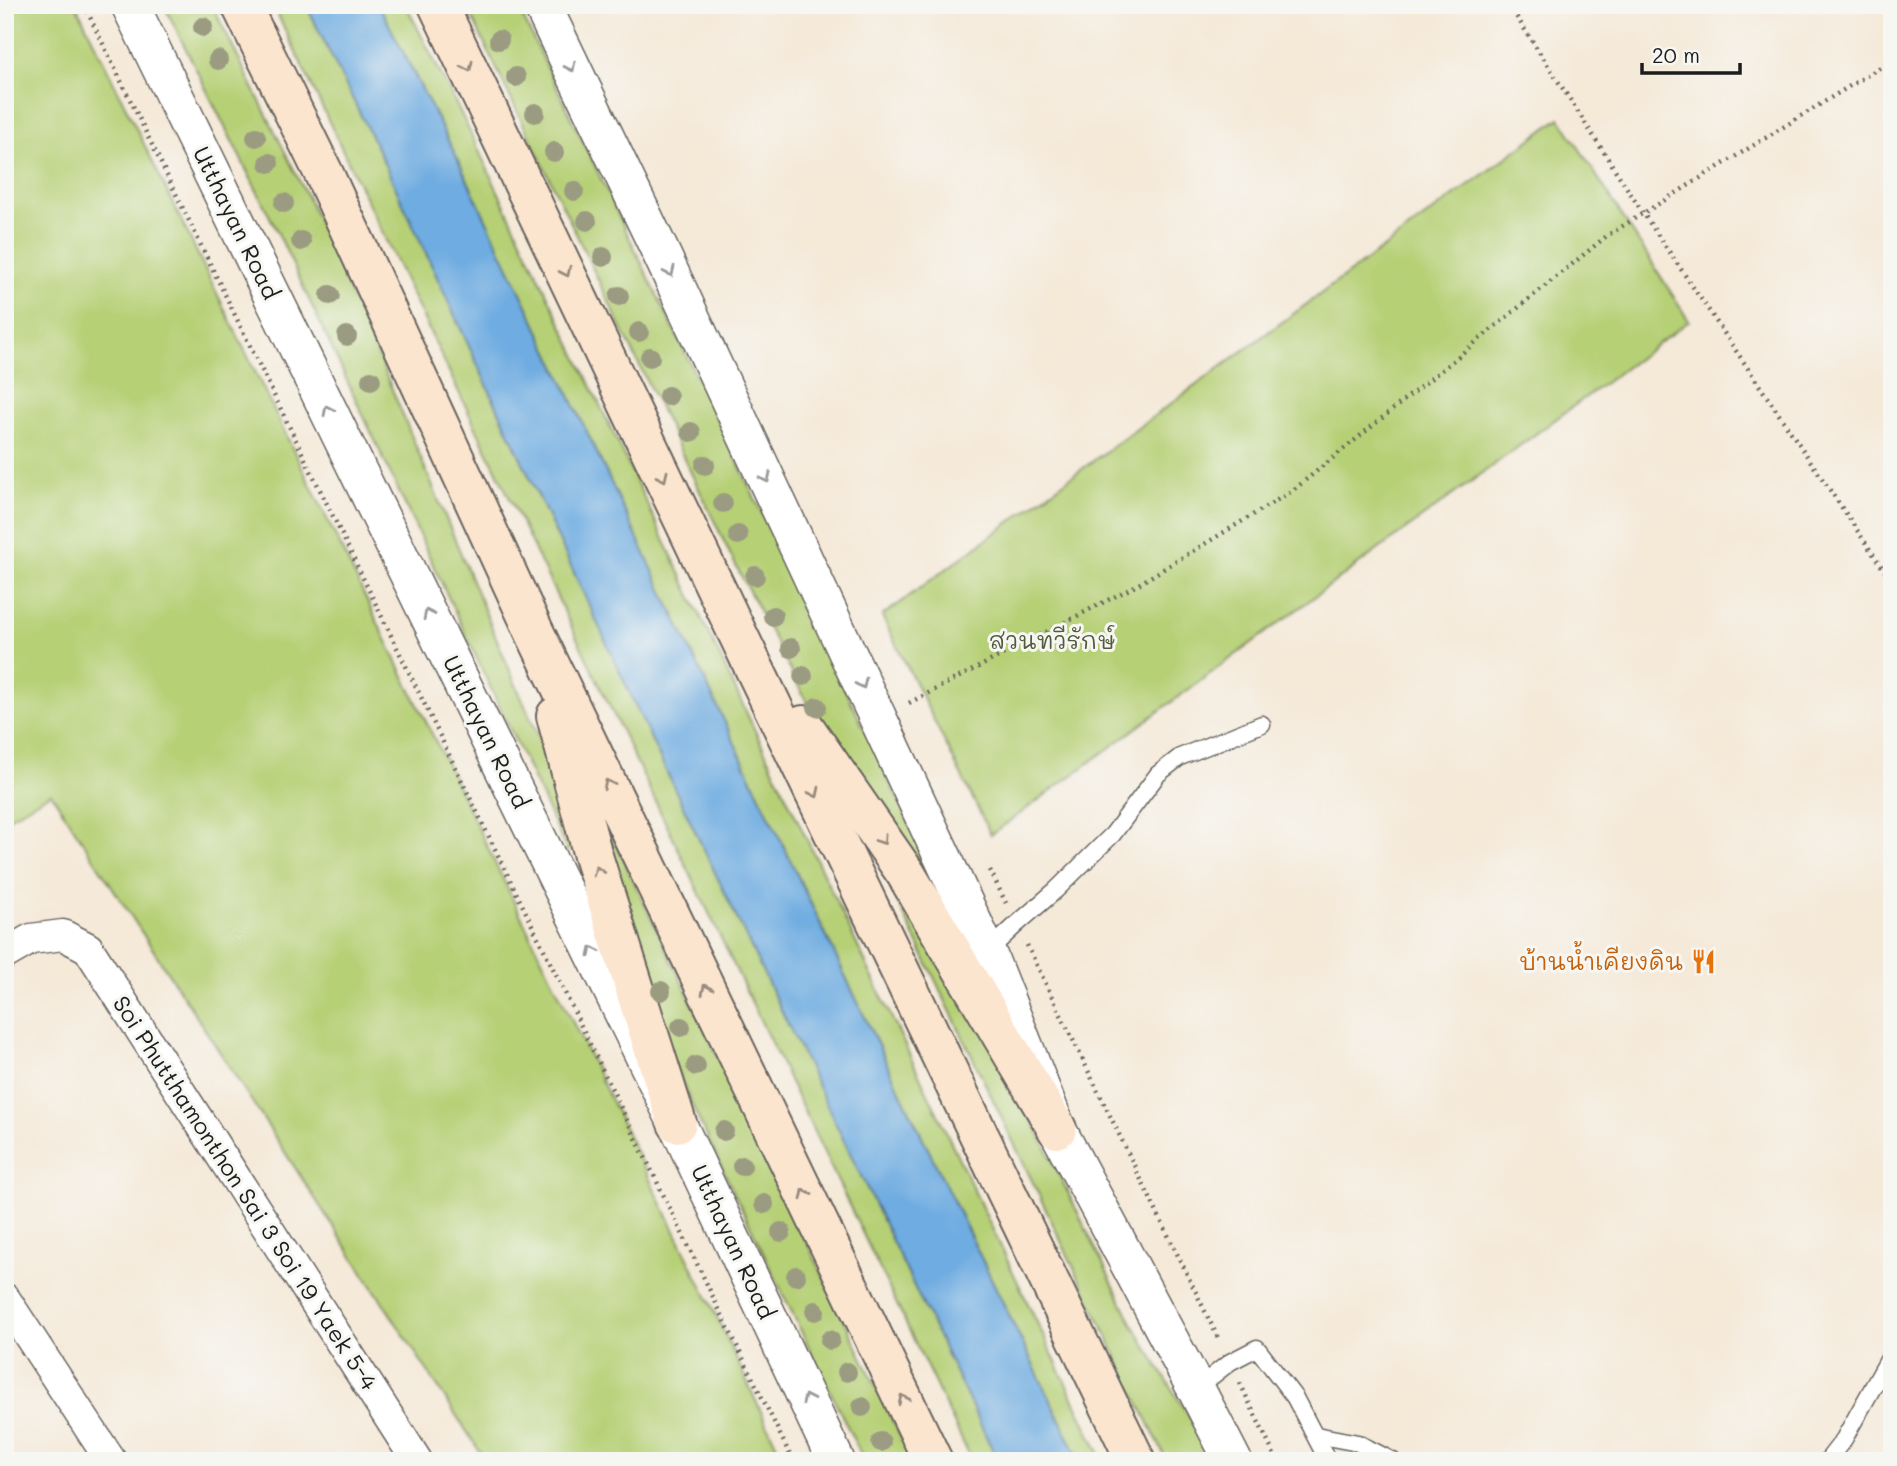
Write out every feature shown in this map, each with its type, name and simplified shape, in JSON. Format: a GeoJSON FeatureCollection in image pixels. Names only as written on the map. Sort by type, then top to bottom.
{"type":"FeatureCollection","features":[{"type":"Feature","properties":{"kind":"main road"},"geometry":{"type":"LineString","coordinates":[[241,5],[324,174],[533,629],[933,1461]]}},
{"type":"Feature","properties":{"kind":"main road"},"geometry":{"type":"LineString","coordinates":[[438,5],[1136,1461]]}},
{"type":"Feature","properties":{"kind":"main road"},"geometry":{"type":"LineString","coordinates":[[732,622],[906,874],[1057,1129]]}},
{"type":"Feature","properties":{"kind":"main road"},"geometry":{"type":"LineString","coordinates":[[533,629],[593,856],[677,1123]]}},
{"type":"Feature","properties":{"kind":"street","name":"Utthayan Road"},"geometry":{"type":"LineString","coordinates":[[130,5],[677,1123],[836,1461]]}},
{"type":"Feature","properties":{"kind":"street"},"geometry":{"type":"LineString","coordinates":[[542,5],[660,251],[986,952],[1057,1129],[1233,1461]]}},
{"type":"Feature","properties":{"kind":"street","name":"Soi Phutthamonthon Sai 3 Soi 19 Yaek 5-4"},"geometry":{"type":"LineString","coordinates":[[5,954],[31,939],[63,935],[88,948],[417,1461]]}},
{"type":"Feature","properties":{"kind":"street"},"geometry":{"type":"LineString","coordinates":[[5,1299],[111,1461]]}},
{"type":"Feature","properties":{"kind":"lane"},"geometry":{"type":"LineString","coordinates":[[986,952],[1056,890],[1113,834],[1158,774],[1181,757],[1262,724]]}},
{"type":"Feature","properties":{"kind":"lane"},"geometry":{"type":"LineString","coordinates":[[1196,1388],[1230,1362],[1257,1348],[1295,1398],[1328,1461]]}},
{"type":"Feature","properties":{"kind":"lane"},"geometry":{"type":"LineString","coordinates":[[1827,1461],[1844,1440],[1892,1353]]}},
{"type":"Feature","properties":{"kind":"lane"},"geometry":{"type":"LineString","coordinates":[[1316,1435],[1358,1443],[1387,1459]]}},
{"type":"Feature","properties":{"kind":"path"},"geometry":{"type":"LineString","coordinates":[[84,5],[793,1461]]}},
{"type":"Feature","properties":{"kind":"path"},"geometry":{"type":"LineString","coordinates":[[1509,5],[1643,213],[1892,582]]}},
{"type":"Feature","properties":{"kind":"path"},"geometry":{"type":"LineString","coordinates":[[909,703],[1137,585],[1292,491],[1608,235],[1892,60]]}},
{"type":"Feature","properties":{"kind":"green space"},"geometry":{"type":"Polygon","coordinates":[[[5,5],[76,5],[714,1311],[784,1461],[486,1461],[51,793],[5,820],[5,5]]]}},
{"type":"Feature","properties":{"kind":"green space"},"geometry":{"type":"Polygon","coordinates":[[[164,5],[212,5],[306,194],[373,344],[547,755],[575,851],[567,851],[277,231],[164,5]]]}},
{"type":"Feature","properties":{"kind":"green space"},"geometry":{"type":"Polygon","coordinates":[[[273,5],[306,5],[379,152],[658,754],[998,1461],[972,1461],[273,5]]]}},
{"type":"Feature","properties":{"kind":"green space"},"geometry":{"type":"Polygon","coordinates":[[[379,5],[406,5],[466,124],[1103,1461],[1080,1461],[897,1085],[456,156],[379,5]]]}},
{"type":"Feature","properties":{"kind":"green space"},"geometry":{"type":"Polygon","coordinates":[[[466,5],[517,5],[919,845],[922,857],[920,864],[826,739],[733,560],[466,5]]]}},
{"type":"Feature","properties":{"kind":"green space","name":"สวนทวีรักษ์"},"geometry":{"type":"Polygon","coordinates":[[[1560,118],[1689,321],[991,835],[882,616],[1560,118]]]}},
{"type":"Feature","properties":{"kind":"green space"},"geometry":{"type":"Polygon","coordinates":[[[611,834],[912,1461],[864,1461],[696,1114],[651,1009],[600,839],[611,834]]]}},
{"type":"Feature","properties":{"kind":"green space"},"geometry":{"type":"Polygon","coordinates":[[[900,884],[994,1042],[1132,1323],[1216,1461],[1167,1461],[891,888],[900,884]]]}},
{"type":"Feature","properties":{"kind":"water"},"geometry":{"type":"Polygon","coordinates":[[[306,5],[379,5],[456,156],[897,1085],[1080,1461],[998,1461],[658,754],[379,152],[306,5]]]}},
{"type":"Feature","properties":{"kind":"place","name":"บ้านน้ำเคียงดิน"},"geometry":{"type":"Point","coordinates":[1703,962]}}]}
